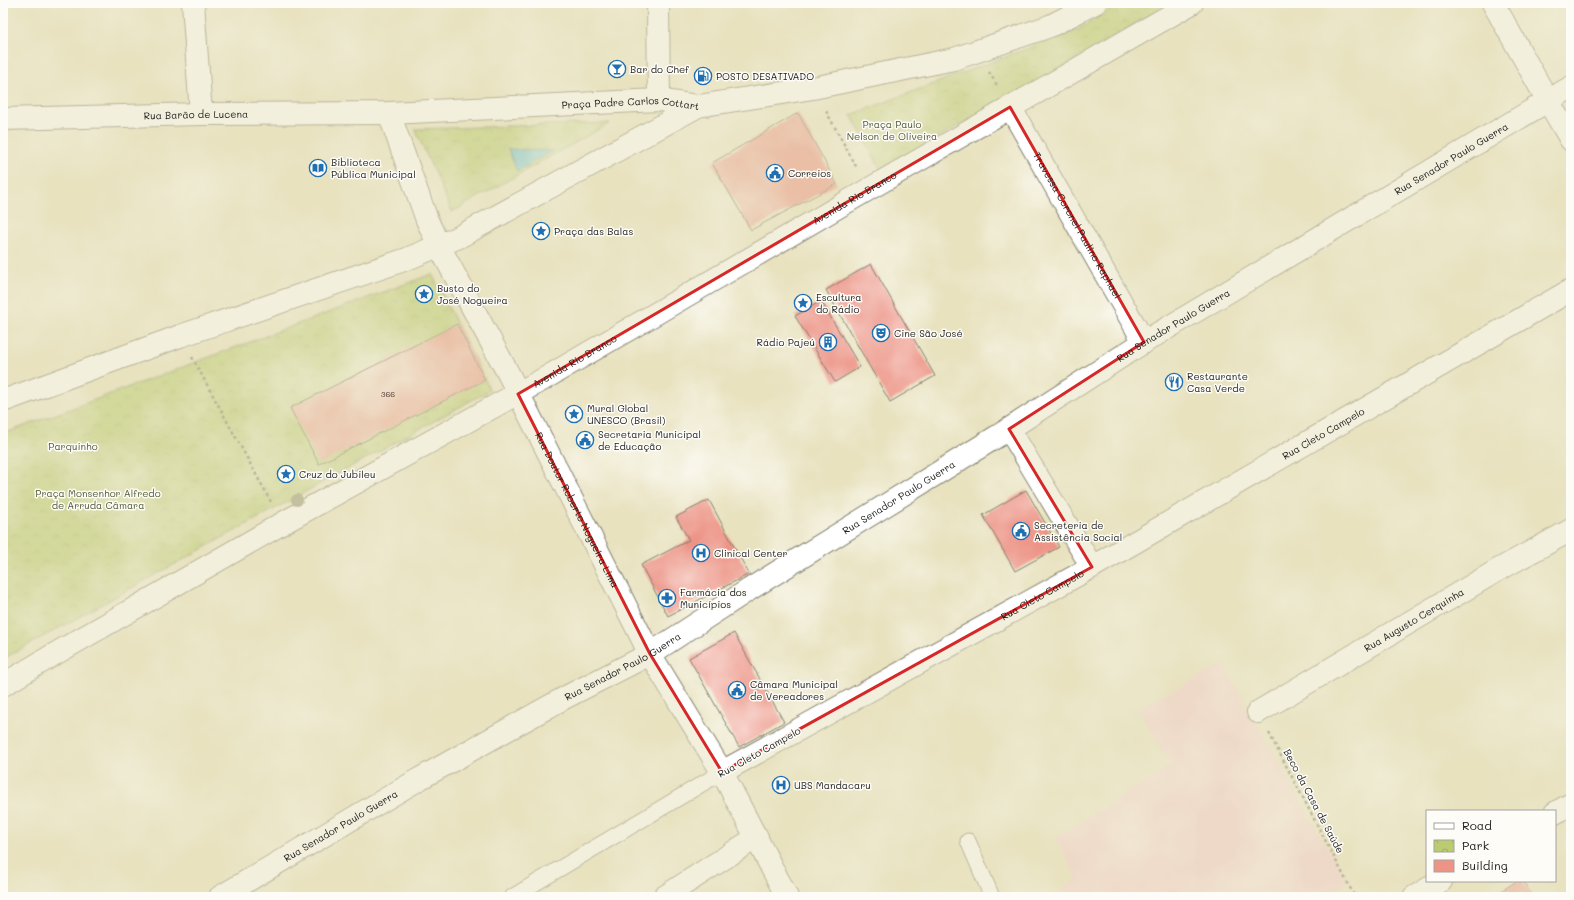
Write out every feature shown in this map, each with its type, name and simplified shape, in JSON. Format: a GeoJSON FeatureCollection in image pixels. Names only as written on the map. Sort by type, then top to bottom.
{"type":"FeatureCollection","features":[{"type":"Feature","properties":{"kind":"street"},"geometry":{"type":"LineString","coordinates":[[193,3],[200,114]]}},
{"type":"Feature","properties":{"kind":"street"},"geometry":{"type":"LineString","coordinates":[[658,3],[659,100]]}},
{"type":"Feature","properties":{"kind":"street"},"geometry":{"type":"LineString","coordinates":[[698,106],[813,88],[954,58],[1050,26],[1095,3]]}},
{"type":"Feature","properties":{"kind":"street","name":"Avenida Rio Branco"},"geometry":{"type":"LineString","coordinates":[[518,394],[1010,107],[1192,3]]}},
{"type":"Feature","properties":{"kind":"street"},"geometry":{"type":"LineString","coordinates":[[1493,3],[1571,140]]}},
{"type":"Feature","properties":{"kind":"street","name":"Rua Senador Paulo Guerra"},"geometry":{"type":"LineString","coordinates":[[220,897],[428,774],[566,697],[650,654],[750,589],[1009,429],[1144,342],[1571,87]]}},
{"type":"Feature","properties":{"kind":"street","name":"Praça Padre Carlos Cottart"},"geometry":{"type":"LineString","coordinates":[[389,112],[659,100],[698,106]]}},
{"type":"Feature","properties":{"kind":"street","name":"Praça Padre Carlos Cottart"},"geometry":{"type":"LineString","coordinates":[[439,246],[459,237],[698,106]]}},
{"type":"Feature","properties":{"kind":"street","name":"Travessa Coronel Paulino Raphael"},"geometry":{"type":"LineString","coordinates":[[1010,107],[1144,342]]}},
{"type":"Feature","properties":{"kind":"street","name":"Rua Barão de Lucena"},"geometry":{"type":"LineString","coordinates":[[3,119],[200,114],[389,112]]}},
{"type":"Feature","properties":{"kind":"street","name":"Rua Doutor Roberto Nogueira Lima"},"geometry":{"type":"LineString","coordinates":[[389,112],[427,220],[439,246],[481,322],[650,654],[722,772],[787,897]]}},
{"type":"Feature","properties":{"kind":"street"},"geometry":{"type":"LineString","coordinates":[[3,401],[180,336],[407,259],[439,246]]}},
{"type":"Feature","properties":{"kind":"street","name":"Rua Cleto Campelo"},"geometry":{"type":"LineString","coordinates":[[722,772],[1092,567],[1571,290]]}},
{"type":"Feature","properties":{"kind":"street"},"geometry":{"type":"LineString","coordinates":[[3,685],[283,523],[518,394]]}},
{"type":"Feature","properties":{"kind":"street"},"geometry":{"type":"LineString","coordinates":[[1009,429],[1092,567]]}},
{"type":"Feature","properties":{"kind":"street","name":"Rua Augusto Cerquinha"},"geometry":{"type":"LineString","coordinates":[[1258,712],[1498,570],[1571,530]]}},
{"type":"Feature","properties":{"kind":"street"},"geometry":{"type":"LineString","coordinates":[[1556,812],[1571,804]]}},
{"type":"Feature","properties":{"kind":"street"},"geometry":{"type":"LineString","coordinates":[[664,897],[757,837]]}},
{"type":"Feature","properties":{"kind":"street"},"geometry":{"type":"LineString","coordinates":[[1414,897],[1439,882]]}},
{"type":"Feature","properties":{"kind":"lane","name":"Rua Cleto Campelo"},"geometry":{"type":"LineString","coordinates":[[512,897],[722,772]]}},
{"type":"Feature","properties":{"kind":"lane"},"geometry":{"type":"LineString","coordinates":[[968,841],[992,897]]}},
{"type":"Feature","properties":{"kind":"path"},"geometry":{"type":"LineString","coordinates":[[977,51],[1010,107]]}},
{"type":"Feature","properties":{"kind":"path"},"geometry":{"type":"LineString","coordinates":[[813,88],[869,189]]}},
{"type":"Feature","properties":{"kind":"path"},"geometry":{"type":"LineString","coordinates":[[180,336],[283,523]]}},
{"type":"Feature","properties":{"kind":"path","name":"Beco da Casa de Saúde"},"geometry":{"type":"LineString","coordinates":[[1258,712],[1355,897]]}},
{"type":"Feature","properties":{"kind":"highlighted area"},"geometry":{"type":"Polygon","coordinates":[[[1010,107],[1144,342],[1009,429],[1092,567],[722,772],[650,654],[518,394],[1010,107]]]}},
{"type":"Feature","properties":{"kind":"shaded area"},"geometry":{"type":"Polygon","coordinates":[[[1224,664],[1318,831],[1348,881],[1322,897],[1048,897],[1077,880],[1056,837],[1171,766],[1137,708],[1224,664]]]}},
{"type":"Feature","properties":{"kind":"green space","name":"Praça Paulo Nelson de Oliveira"},"geometry":{"type":"Polygon","coordinates":[[[1121,3],[1169,3],[1092,50],[881,170],[851,115],[1079,29],[1121,3]]]}},
{"type":"Feature","properties":{"kind":"green space"},"geometry":{"type":"Polygon","coordinates":[[[610,123],[452,212],[415,129],[610,123]]]}},
{"type":"Feature","properties":{"kind":"green space","name":"Praça Monsenhor Alfredo de Arruda Câmara"},"geometry":{"type":"Polygon","coordinates":[[[432,274],[490,390],[3,659],[3,434],[432,274]]]}},
{"type":"Feature","properties":{"kind":"water"},"geometry":{"type":"Polygon","coordinates":[[[508,149],[553,151],[517,171],[508,149]]]}},
{"type":"Feature","properties":{"kind":"building","name":"Correios"},"geometry":{"type":"Polygon","coordinates":[[[798,113],[837,184],[751,230],[712,163],[798,113]]]}},
{"type":"Feature","properties":{"kind":"building","name":"Cine São José"},"geometry":{"type":"Polygon","coordinates":[[[871,264],[935,376],[890,402],[826,290],[871,264]]]}},
{"type":"Feature","properties":{"kind":"building","name":"Rádio Pajeú"},"geometry":{"type":"Polygon","coordinates":[[[821,301],[860,367],[835,382],[795,316],[821,301]]]}},
{"type":"Feature","properties":{"kind":"building"},"geometry":{"type":"Polygon","coordinates":[[[457,324],[485,380],[319,464],[290,408],[457,324]]]}},
{"type":"Feature","properties":{"kind":"building","name":"Secreteria de Assistência Social"},"geometry":{"type":"Polygon","coordinates":[[[1026,490],[1059,547],[1015,571],[983,515],[1026,490]]]}},
{"type":"Feature","properties":{"kind":"building","name":"Clinical Center"},"geometry":{"type":"Polygon","coordinates":[[[709,500],[749,574],[668,616],[641,565],[689,540],[676,517],[709,500]]]}},
{"type":"Feature","properties":{"kind":"building","name":"Câmara Municipal de Vereadores"},"geometry":{"type":"Polygon","coordinates":[[[734,633],[784,722],[739,747],[689,658],[734,633]]]}},
{"type":"Feature","properties":{"kind":"building"},"geometry":{"type":"Polygon","coordinates":[[[1515,882],[1524,882],[1533,897],[1492,897],[1515,882]]]}},
{"type":"Feature","properties":{"kind":"place","name":"Bar do Chef"},"geometry":{"type":"Point","coordinates":[617,69]}},
{"type":"Feature","properties":{"kind":"place","name":"POSTO DESATIVADO"},"geometry":{"type":"Point","coordinates":[703,76]}},
{"type":"Feature","properties":{"kind":"place","name":"Biblioteca Pública Municipal"},"geometry":{"type":"Point","coordinates":[318,168]}},
{"type":"Feature","properties":{"kind":"place","name":"Correios"},"geometry":{"type":"Point","coordinates":[775,173]}},
{"type":"Feature","properties":{"kind":"place","name":"Praça das Balas"},"geometry":{"type":"Point","coordinates":[541,231]}},
{"type":"Feature","properties":{"kind":"place","name":"Busto do José Nogueira"},"geometry":{"type":"Point","coordinates":[424,294]}},
{"type":"Feature","properties":{"kind":"place","name":"Escultura do Rádio"},"geometry":{"type":"Point","coordinates":[803,303]}},
{"type":"Feature","properties":{"kind":"place","name":"Cine São José"},"geometry":{"type":"Point","coordinates":[881,333]}},
{"type":"Feature","properties":{"kind":"place","name":"Rádio Pajeú"},"geometry":{"type":"Point","coordinates":[828,342]}},
{"type":"Feature","properties":{"kind":"place","name":"Restaurante Casa Verde"},"geometry":{"type":"Point","coordinates":[1174,382]}},
{"type":"Feature","properties":{"kind":"place","name":"Mural Global UNESCO (Brasil)"},"geometry":{"type":"Point","coordinates":[574,414]}},
{"type":"Feature","properties":{"kind":"place","name":"Secretaria Municipal de Educação"},"geometry":{"type":"Point","coordinates":[585,440]}},
{"type":"Feature","properties":{"kind":"place","name":"Cruz do Jubileu"},"geometry":{"type":"Point","coordinates":[286,474]}},
{"type":"Feature","properties":{"kind":"place","name":"Secreteria de Assistência Social"},"geometry":{"type":"Point","coordinates":[1021,531]}},
{"type":"Feature","properties":{"kind":"place","name":"Clinical Center"},"geometry":{"type":"Point","coordinates":[701,553]}},
{"type":"Feature","properties":{"kind":"place","name":"Farmácia dos Municípios"},"geometry":{"type":"Point","coordinates":[667,598]}},
{"type":"Feature","properties":{"kind":"place","name":"Câmara Municipal de Vereadores"},"geometry":{"type":"Point","coordinates":[737,690]}},
{"type":"Feature","properties":{"kind":"place","name":"UBS Mandacaru"},"geometry":{"type":"Point","coordinates":[781,785]}},
{"type":"Feature","properties":{"kind":"park label","name":"Parquinho"},"geometry":{"type":"Point","coordinates":[73,446]}}]}
